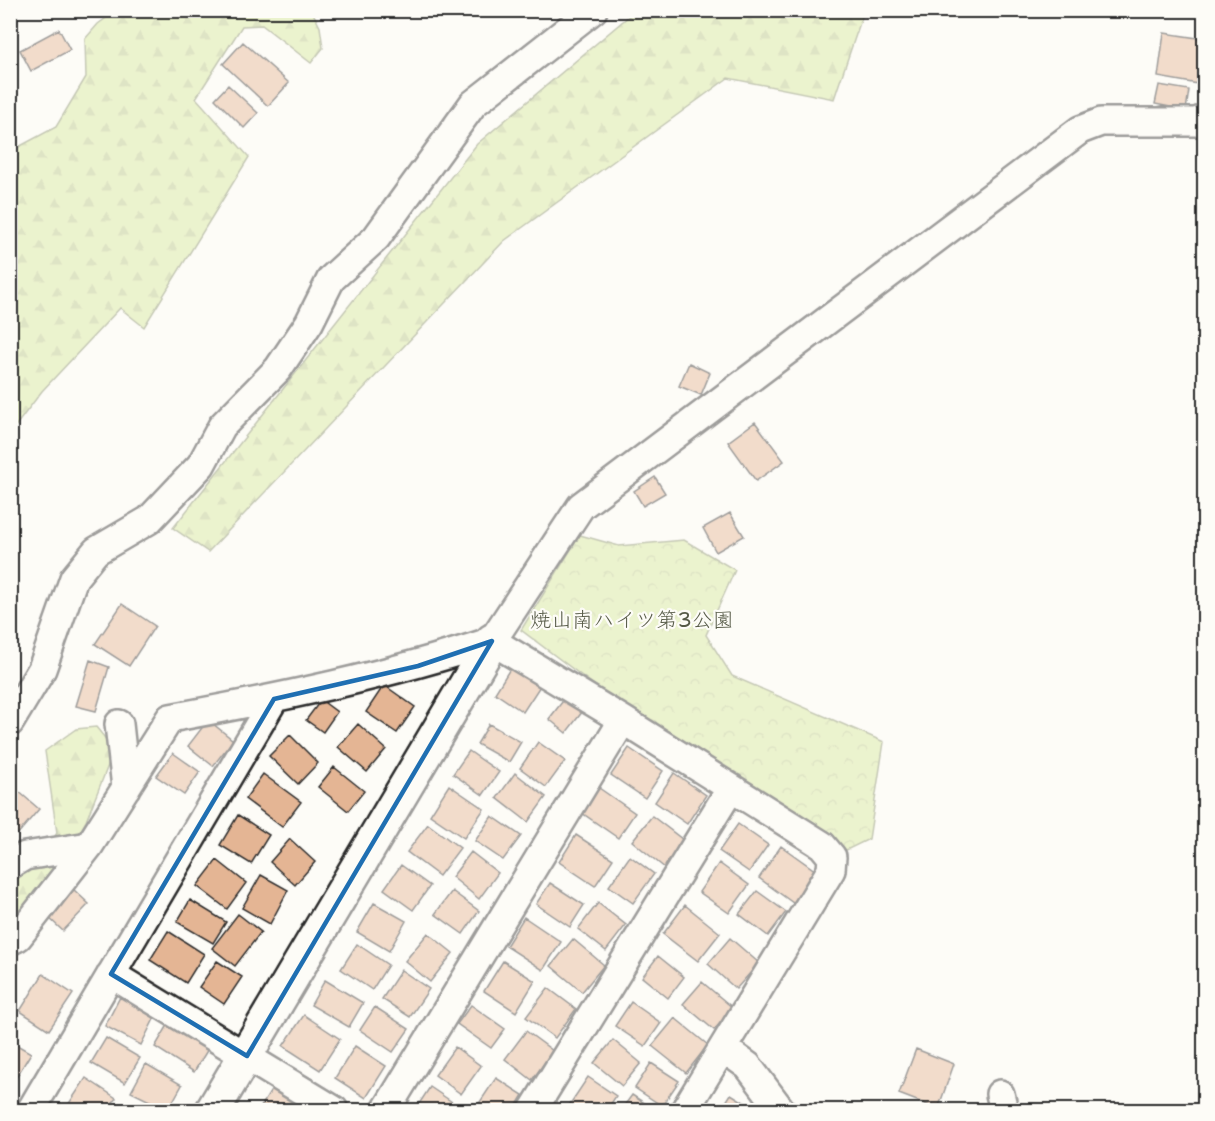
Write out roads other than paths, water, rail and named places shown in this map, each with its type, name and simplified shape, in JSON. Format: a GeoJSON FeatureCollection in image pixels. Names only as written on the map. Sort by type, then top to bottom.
{"type":"FeatureCollection","features":[{"type":"Feature","properties":{"kind":"street"},"geometry":{"type":"LineString","coordinates":[[10,722],[42,669],[74,578],[96,551],[149,520],[201,465],[222,426],[278,369],[309,323],[331,279],[376,238],[473,104],[593,10]]}},
{"type":"Feature","properties":{"kind":"street"},"geometry":{"type":"LineString","coordinates":[[213,1110],[492,641],[581,506],[1080,130],[1101,122],[1196,122],[1204,119]]}},
{"type":"Feature","properties":{"kind":"street"},"geometry":{"type":"LineString","coordinates":[[10,940],[18,937],[89,846],[170,718],[274,699],[418,666],[492,641],[822,845],[832,857],[831,870],[685,1110]]}},
{"type":"Feature","properties":{"kind":"street"},"geometry":{"type":"LineString","coordinates":[[30,1110],[274,699]]}},
{"type":"Feature","properties":{"kind":"street"},"geometry":{"type":"LineString","coordinates":[[386,1110],[623,720]]}},
{"type":"Feature","properties":{"kind":"street"},"geometry":{"type":"LineString","coordinates":[[119,724],[126,788]]}},
{"type":"Feature","properties":{"kind":"street"},"geometry":{"type":"LineString","coordinates":[[533,1110],[731,788]]}},
{"type":"Feature","properties":{"kind":"street"},"geometry":{"type":"LineString","coordinates":[[10,865],[25,856],[89,846]]}},
{"type":"Feature","properties":{"kind":"street"},"geometry":{"type":"LineString","coordinates":[[111,974],[334,1110]]}},
{"type":"Feature","properties":{"kind":"street"},"geometry":{"type":"LineString","coordinates":[[723,1048],[748,1066],[781,1110]]}},
{"type":"Feature","properties":{"kind":"park label","name":"焼山南ハイツ第3公園"},"geometry":{"type":"Point","coordinates":[632,620]}}]}
